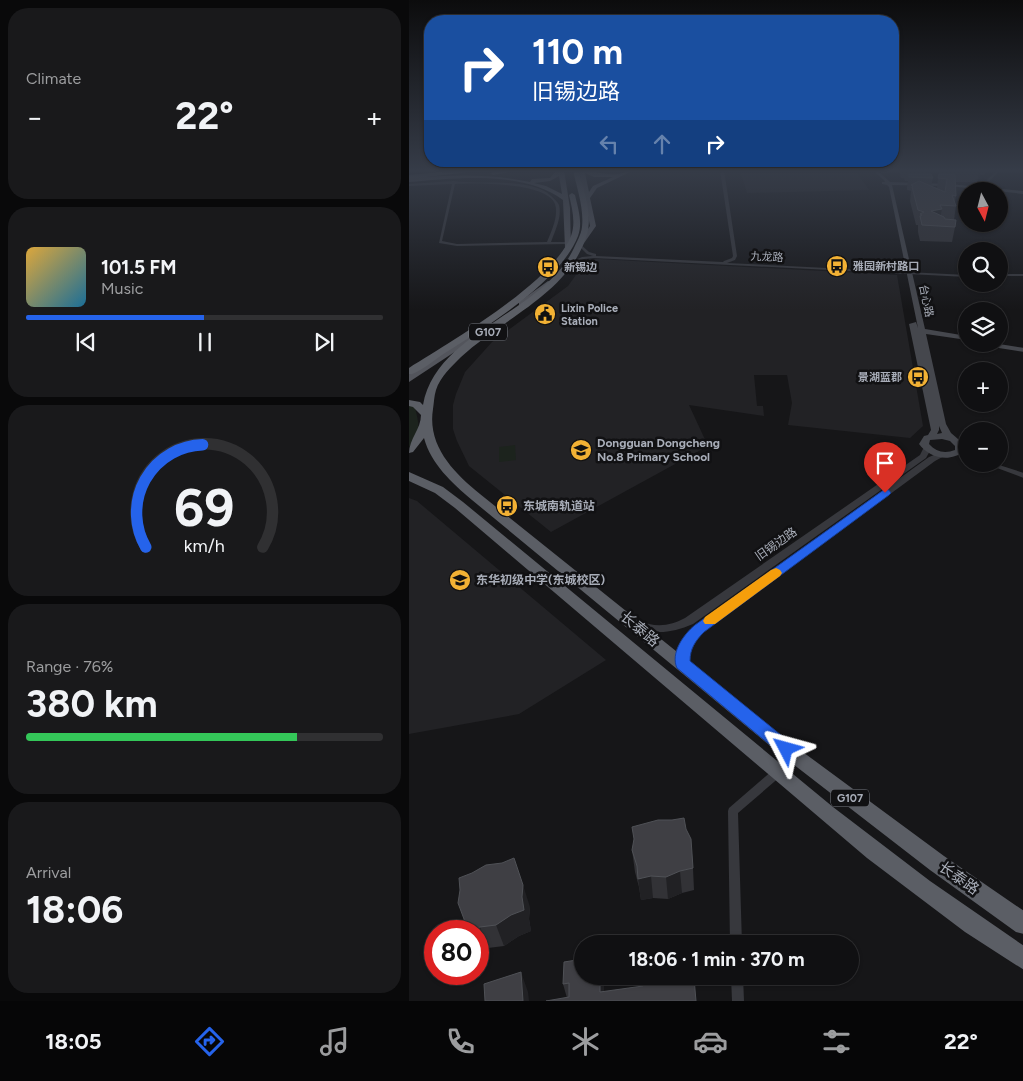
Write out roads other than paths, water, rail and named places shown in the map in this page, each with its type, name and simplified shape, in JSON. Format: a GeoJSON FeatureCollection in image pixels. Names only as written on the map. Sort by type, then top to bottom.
{"type":"FeatureCollection","features":[{"type":"Feature","properties":{"kind":"highway","name":"G107"},"geometry":{"type":"LineString","coordinates":[[409,372],[520,297],[544,276],[574,236],[575,217]]}},
{"type":"Feature","properties":{"kind":"highway","name":"G107"},"geometry":{"type":"LineString","coordinates":[[426,418],[430,391],[442,370],[452,360],[543,292],[553,282],[568,264],[580,245],[586,221],[585,217]]}},
{"type":"Feature","properties":{"kind":"highway"},"geometry":{"type":"LineString","coordinates":[[409,404],[416,404],[426,418],[417,441],[409,450]]}},
{"type":"Feature","properties":{"kind":"highway","name":"长泰路"},"geometry":{"type":"LineString","coordinates":[[426,418],[427,434],[437,458],[455,479],[786,749],[937,863],[1023,924]]}},
{"type":"Feature","properties":{"kind":"highway","name":"长泰路"},"geometry":{"type":"LineString","coordinates":[[409,476],[439,490],[459,505],[777,773],[922,886],[1023,959]]}},
{"type":"Feature","properties":{"kind":"main road"},"geometry":{"type":"LineString","coordinates":[[566,217],[568,246]]}},
{"type":"Feature","properties":{"kind":"main road"},"geometry":{"type":"LineString","coordinates":[[580,245],[593,226],[591,217]]}},
{"type":"Feature","properties":{"kind":"main road","name":"台心路"},"geometry":{"type":"LineString","coordinates":[[893,217],[935,430],[931,437],[925,441],[927,449]]}},
{"type":"Feature","properties":{"kind":"main road"},"geometry":{"type":"LineString","coordinates":[[409,379],[553,282]]}},
{"type":"Feature","properties":{"kind":"main road"},"geometry":{"type":"LineString","coordinates":[[917,331],[958,338]]}},
{"type":"Feature","properties":{"kind":"main road","name":"台心路"},"geometry":{"type":"LineString","coordinates":[[917,331],[942,424],[947,434],[958,443]]}},
{"type":"Feature","properties":{"kind":"main road"},"geometry":{"type":"LineString","coordinates":[[1008,346],[1023,349]]}},
{"type":"Feature","properties":{"kind":"main road"},"geometry":{"type":"LineString","coordinates":[[1008,347],[1023,349]]}},
{"type":"Feature","properties":{"kind":"main road"},"geometry":{"type":"LineString","coordinates":[[931,437],[942,436],[953,439]]}},
{"type":"Feature","properties":{"kind":"main road"},"geometry":{"type":"LineString","coordinates":[[927,449],[942,455],[958,454]]}},
{"type":"Feature","properties":{"kind":"street"},"geometry":{"type":"LineString","coordinates":[[446,217],[440,242],[457,245],[549,243],[568,246]]}},
{"type":"Feature","properties":{"kind":"street"},"geometry":{"type":"LineString","coordinates":[[549,243],[555,217]]}},
{"type":"Feature","properties":{"kind":"street"},"geometry":{"type":"LineString","coordinates":[[723,262],[734,259],[735,256],[730,217]]}},
{"type":"Feature","properties":{"kind":"street"},"geometry":{"type":"LineString","coordinates":[[733,217],[740,256],[742,261],[748,263]]}},
{"type":"Feature","properties":{"kind":"street","name":"九龙路"},"geometry":{"type":"LineString","coordinates":[[580,245],[587,253],[603,256],[905,273]]}},
{"type":"Feature","properties":{"kind":"street","name":"九龙路"},"geometry":{"type":"LineString","coordinates":[[568,264],[583,258],[594,257],[958,275]]}},
{"type":"Feature","properties":{"kind":"street"},"geometry":{"type":"LineString","coordinates":[[1008,276],[1023,276]]}},
{"type":"Feature","properties":{"kind":"street","name":"旧锡边路"},"geometry":{"type":"LineString","coordinates":[[630,620],[655,630],[671,628],[689,621],[923,456],[927,449]]}},
{"type":"Feature","properties":{"kind":"street","name":"旧锡边路"},"geometry":{"type":"LineString","coordinates":[[683,664],[683,653],[686,645],[699,628],[932,459],[942,455]]}},
{"type":"Feature","properties":{"kind":"street"},"geometry":{"type":"LineString","coordinates":[[1008,470],[1023,476]]}},
{"type":"Feature","properties":{"kind":"street"},"geometry":{"type":"LineString","coordinates":[[736,935],[733,811],[777,773]]}},
{"type":"Feature","properties":{"kind":"street"},"geometry":{"type":"LineString","coordinates":[[737,985],[738,1001]]}},
{"type":"Feature","properties":{"kind":"place","name":"雅园新村路口"},"geometry":{"type":"Point","coordinates":[837,266]}},
{"type":"Feature","properties":{"kind":"place","name":"新锡边"},"geometry":{"type":"Point","coordinates":[548,267]}},
{"type":"Feature","properties":{"kind":"place","name":"Lixin Police Station"},"geometry":{"type":"Point","coordinates":[545,314]}},
{"type":"Feature","properties":{"kind":"place","name":"景湖蓝郡"},"geometry":{"type":"Point","coordinates":[918,377]}},
{"type":"Feature","properties":{"kind":"place","name":"Dongguan Dongcheng No.8 Primary School"},"geometry":{"type":"Point","coordinates":[581,450]}},
{"type":"Feature","properties":{"kind":"place","name":"东城南轨道站"},"geometry":{"type":"Point","coordinates":[507,506]}},
{"type":"Feature","properties":{"kind":"place","name":"东华初级中学(东城校区)"},"geometry":{"type":"Point","coordinates":[460,580]}}]}
